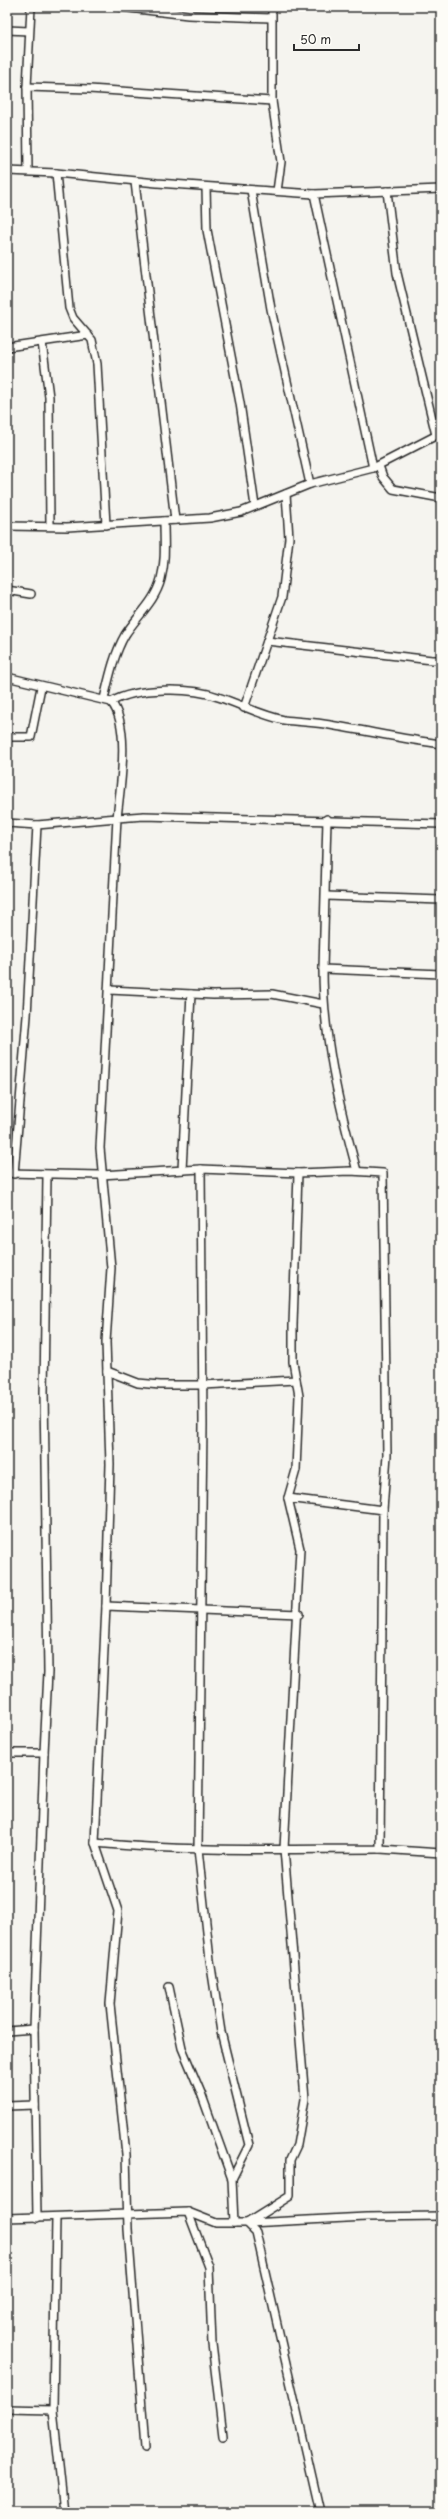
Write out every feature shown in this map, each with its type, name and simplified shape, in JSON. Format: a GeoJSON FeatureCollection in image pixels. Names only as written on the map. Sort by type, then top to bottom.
{"type":"FeatureCollection","features":[{"type":"Feature","properties":{"kind":"street"},"geometry":{"type":"LineString","coordinates":[[28,171],[27,87],[31,7]]}},
{"type":"Feature","properties":{"kind":"street"},"geometry":{"type":"LineString","coordinates":[[120,7],[188,15],[271,18]]}},
{"type":"Feature","properties":{"kind":"street"},"geometry":{"type":"LineString","coordinates":[[272,7],[272,101],[281,162],[278,191]]}},
{"type":"Feature","properties":{"kind":"street"},"geometry":{"type":"LineString","coordinates":[[7,30],[29,31]]}},
{"type":"Feature","properties":{"kind":"street"},"geometry":{"type":"LineString","coordinates":[[27,87],[89,89],[272,101]]}},
{"type":"Feature","properties":{"kind":"street"},"geometry":{"type":"LineString","coordinates":[[7,171],[56,173],[135,182],[314,194],[441,189]]}},
{"type":"Feature","properties":{"kind":"street"},"geometry":{"type":"LineString","coordinates":[[56,173],[69,308],[73,318],[92,340],[97,364],[106,525]]}},
{"type":"Feature","properties":{"kind":"street"},"geometry":{"type":"LineString","coordinates":[[135,182],[175,520]]}},
{"type":"Feature","properties":{"kind":"street"},"geometry":{"type":"LineString","coordinates":[[206,187],[208,230],[240,403],[255,506]]}},
{"type":"Feature","properties":{"kind":"street"},"geometry":{"type":"LineString","coordinates":[[251,190],[271,309],[310,484]]}},
{"type":"Feature","properties":{"kind":"street"},"geometry":{"type":"LineString","coordinates":[[7,526],[106,525],[210,518],[255,506],[310,484],[376,467],[438,434],[398,280],[387,191]]}},
{"type":"Feature","properties":{"kind":"street"},"geometry":{"type":"LineString","coordinates":[[314,194],[376,467],[393,490],[441,498]]}},
{"type":"Feature","properties":{"kind":"street"},"geometry":{"type":"LineString","coordinates":[[7,347],[88,335]]}},
{"type":"Feature","properties":{"kind":"street"},"geometry":{"type":"LineString","coordinates":[[42,342],[49,397],[50,526]]}},
{"type":"Feature","properties":{"kind":"street"},"geometry":{"type":"LineString","coordinates":[[244,708],[282,597],[287,571],[288,538],[286,494]]}},
{"type":"Feature","properties":{"kind":"street"},"geometry":{"type":"LineString","coordinates":[[104,699],[118,652],[126,635],[155,596],[161,580],[165,559],[164,521]]}},
{"type":"Feature","properties":{"kind":"street"},"geometry":{"type":"LineString","coordinates":[[7,590],[31,594]]}},
{"type":"Feature","properties":{"kind":"street"},"geometry":{"type":"LineString","coordinates":[[267,641],[441,660]]}},
{"type":"Feature","properties":{"kind":"street"},"geometry":{"type":"LineString","coordinates":[[7,677],[41,687],[104,699],[111,702],[117,708],[121,738],[100,1148],[101,1175],[111,1268],[106,1342],[110,1464],[106,1606],[94,1843],[118,1911],[110,2004],[126,2154],[128,2215],[145,2447]]}},
{"type":"Feature","properties":{"kind":"street"},"geometry":{"type":"LineString","coordinates":[[7,737],[31,737],[41,687]]}},
{"type":"Feature","properties":{"kind":"street"},"geometry":{"type":"LineString","coordinates":[[111,702],[122,695],[144,690],[199,692],[218,696],[244,708],[284,720],[328,724],[441,744]]}},
{"type":"Feature","properties":{"kind":"street"},"geometry":{"type":"LineString","coordinates":[[7,823],[37,825],[144,816],[327,819],[441,824]]}},
{"type":"Feature","properties":{"kind":"street"},"geometry":{"type":"LineString","coordinates":[[327,819],[323,1004],[342,1115],[357,1171]]}},
{"type":"Feature","properties":{"kind":"street"},"geometry":{"type":"LineString","coordinates":[[37,825],[27,1016],[10,1174],[101,1175],[201,1169],[298,1173],[357,1171],[383,1173],[386,1455],[383,1510],[380,1849]]}},
{"type":"Feature","properties":{"kind":"street"},"geometry":{"type":"LineString","coordinates":[[326,896],[441,900]]}},
{"type":"Feature","properties":{"kind":"street"},"geometry":{"type":"LineString","coordinates":[[323,969],[441,974]]}},
{"type":"Feature","properties":{"kind":"street"},"geometry":{"type":"LineString","coordinates":[[109,990],[191,994],[272,994],[323,1004]]}},
{"type":"Feature","properties":{"kind":"street"},"geometry":{"type":"LineString","coordinates":[[182,1170],[191,994]]}},
{"type":"Feature","properties":{"kind":"street"},"geometry":{"type":"LineString","coordinates":[[201,1169],[203,1385],[198,1849],[210,1960],[221,2032],[249,2145],[232,2179]]}},
{"type":"Feature","properties":{"kind":"street"},"geometry":{"type":"LineString","coordinates":[[247,2223],[290,2196],[290,2160],[297,2145],[305,2099],[284,1849],[299,1614],[300,1549],[288,1498],[296,1470],[299,1396],[296,1380],[293,1326],[298,1173]]}},
{"type":"Feature","properties":{"kind":"street"},"geometry":{"type":"LineString","coordinates":[[37,2218],[34,2029],[48,1672],[44,1393],[47,1175]]}},
{"type":"Feature","properties":{"kind":"street"},"geometry":{"type":"LineString","coordinates":[[107,1371],[138,1383],[203,1385],[296,1380]]}},
{"type":"Feature","properties":{"kind":"street"},"geometry":{"type":"LineString","coordinates":[[288,1498],[383,1510]]}},
{"type":"Feature","properties":{"kind":"street"},"geometry":{"type":"LineString","coordinates":[[106,1606],[299,1614]]}},
{"type":"Feature","properties":{"kind":"street"},"geometry":{"type":"LineString","coordinates":[[7,1753],[44,1753]]}},
{"type":"Feature","properties":{"kind":"street"},"geometry":{"type":"LineString","coordinates":[[94,1843],[198,1849],[380,1849],[441,1853]]}},
{"type":"Feature","properties":{"kind":"street"},"geometry":{"type":"LineString","coordinates":[[169,1987],[182,2048],[201,2093],[232,2179],[234,2223]]}},
{"type":"Feature","properties":{"kind":"street"},"geometry":{"type":"LineString","coordinates":[[7,2031],[34,2029]]}},
{"type":"Feature","properties":{"kind":"street"},"geometry":{"type":"LineString","coordinates":[[7,2106],[35,2105]]}},
{"type":"Feature","properties":{"kind":"street"},"geometry":{"type":"LineString","coordinates":[[188,2212],[208,2267],[212,2344],[223,2436]]}},
{"type":"Feature","properties":{"kind":"street"},"geometry":{"type":"LineString","coordinates":[[7,2218],[188,2212],[216,2223],[247,2223],[366,2217],[441,2216]]}},
{"type":"Feature","properties":{"kind":"street"},"geometry":{"type":"LineString","coordinates":[[56,2217],[53,2410],[64,2512]]}},
{"type":"Feature","properties":{"kind":"street"},"geometry":{"type":"LineString","coordinates":[[247,2223],[256,2232],[320,2512]]}},
{"type":"Feature","properties":{"kind":"street"},"geometry":{"type":"LineString","coordinates":[[7,2409],[53,2410]]}}]}
